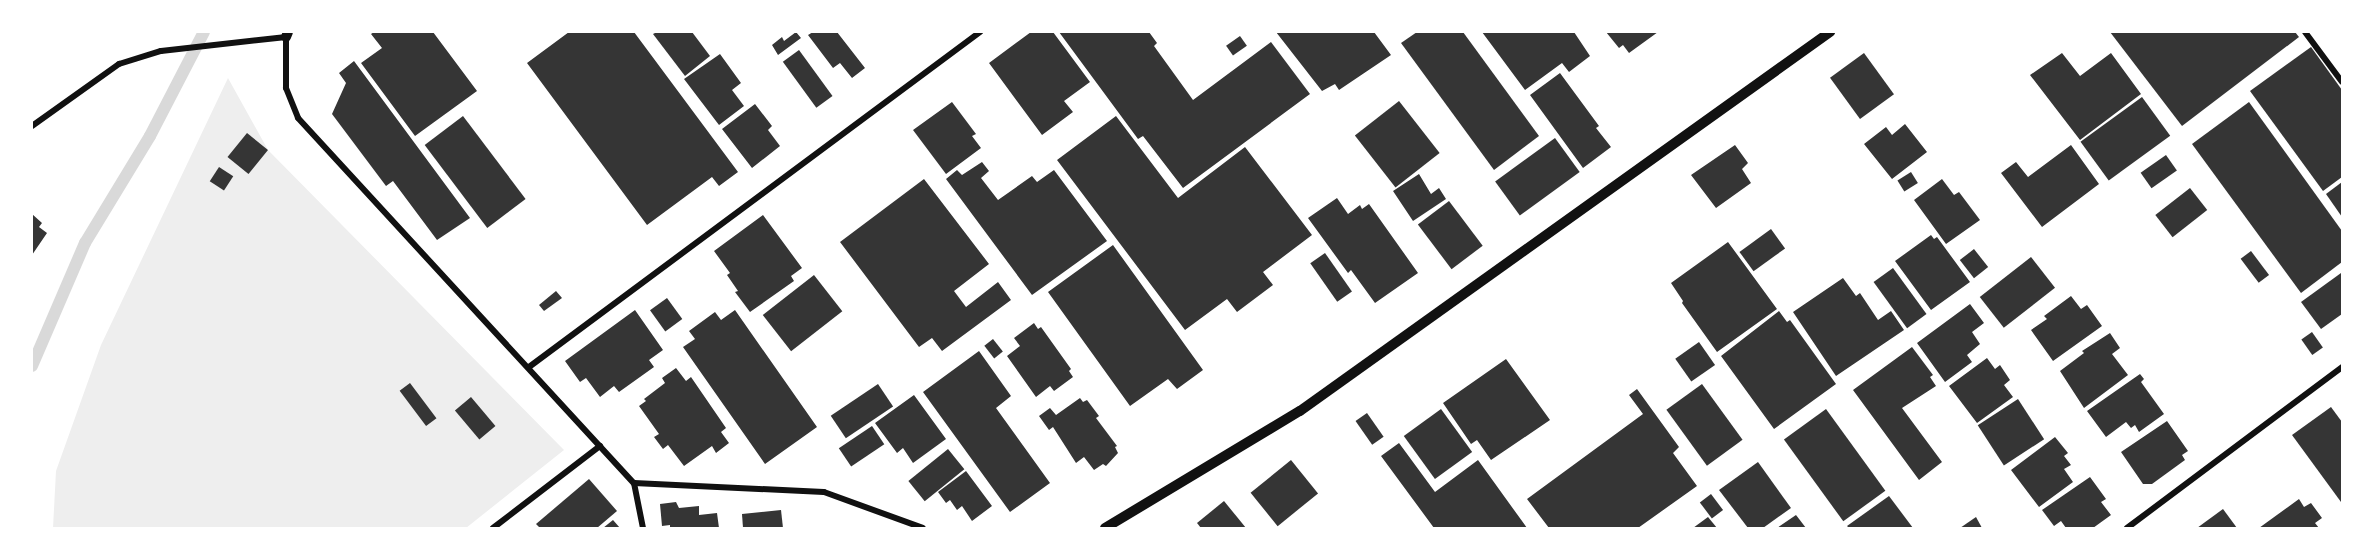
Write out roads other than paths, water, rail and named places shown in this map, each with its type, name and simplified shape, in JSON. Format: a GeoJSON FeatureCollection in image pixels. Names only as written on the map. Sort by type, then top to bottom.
{"type":"FeatureCollection","features":[{"type":"Feature","properties":{"kind":"street"},"geometry":{"type":"LineString","coordinates":[[529,367],[980,32]]}},
{"type":"Feature","properties":{"kind":"street"},"geometry":{"type":"LineString","coordinates":[[1105,528],[1300,411],[1830,32]]}},
{"type":"Feature","properties":{"kind":"street"},"geometry":{"type":"LineString","coordinates":[[2305,32],[2343,82]]}},
{"type":"Feature","properties":{"kind":"street"},"geometry":{"type":"LineString","coordinates":[[32,126],[119,64],[161,51],[287,34],[286,88],[298,118],[634,483],[643,528]]}},
{"type":"Feature","properties":{"kind":"street"},"geometry":{"type":"LineString","coordinates":[[2127,528],[2343,367]]}},
{"type":"Feature","properties":{"kind":"street"},"geometry":{"type":"LineString","coordinates":[[493,528],[600,446]]}},
{"type":"Feature","properties":{"kind":"street"},"geometry":{"type":"LineString","coordinates":[[634,483],[824,492],[923,528]]}},
{"type":"Feature","properties":{"kind":"waterway"},"geometry":{"type":"LineString","coordinates":[[32,366],[85,243],[150,136],[204,32]]}}]}
